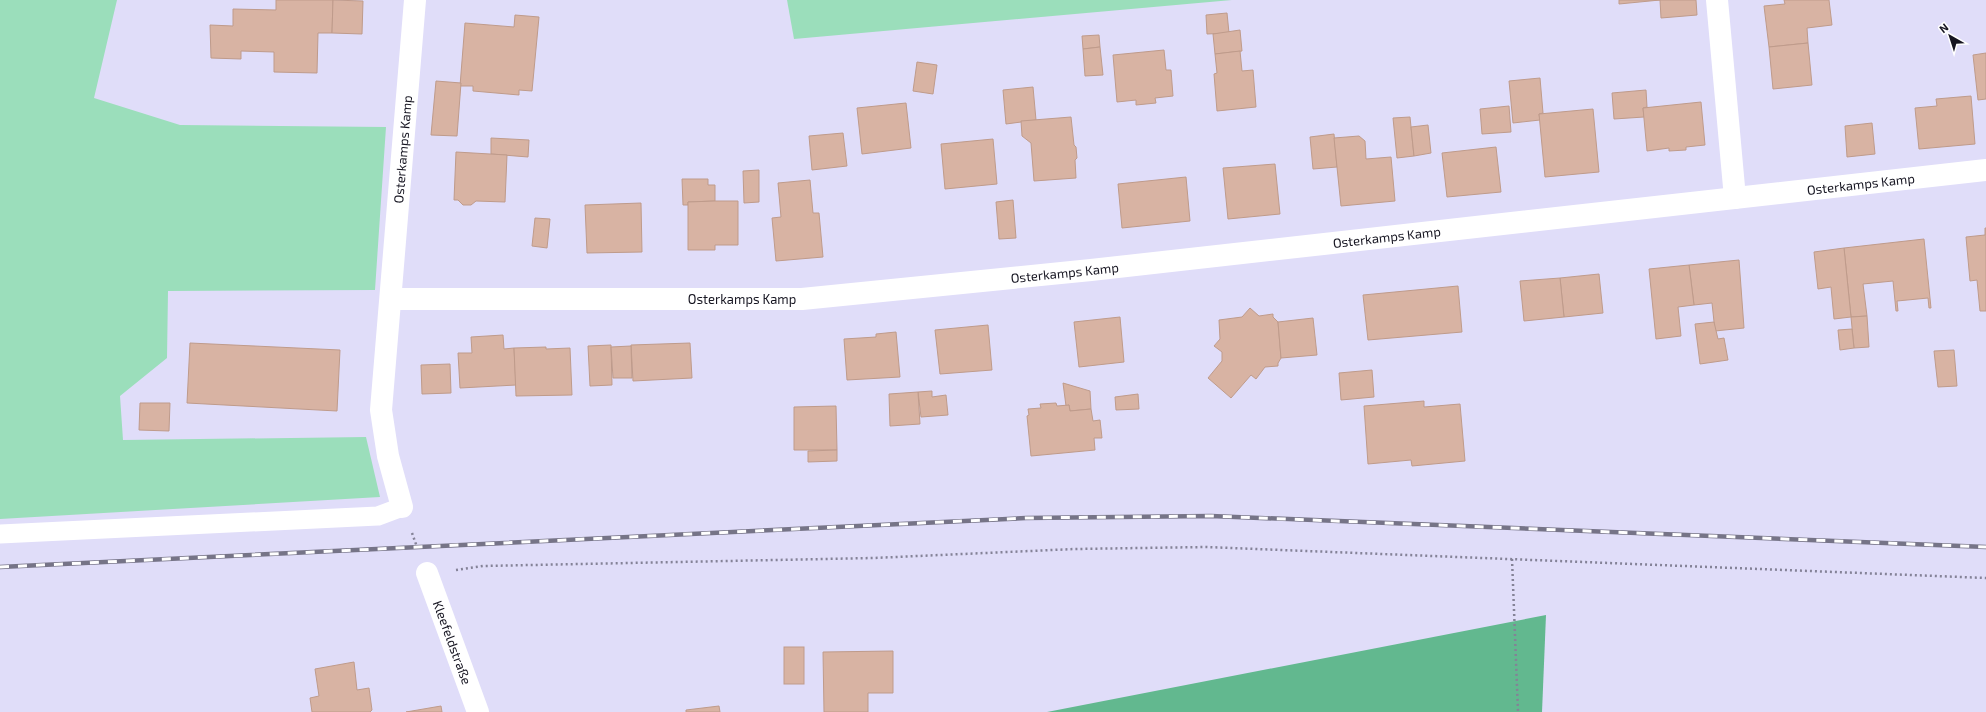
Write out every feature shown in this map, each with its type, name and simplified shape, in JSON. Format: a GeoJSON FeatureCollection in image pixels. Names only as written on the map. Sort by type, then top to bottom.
{"type":"FeatureCollection","features":[{"type":"Feature","properties":{"kind":"street","name":"Osterkamps Kamp"},"geometry":{"type":"LineString","coordinates":[[402,507],[388,456],[381,410],[391,299],[395,225],[415,0]]}},
{"type":"Feature","properties":{"kind":"street"},"geometry":{"type":"LineString","coordinates":[[1717,0],[1736,198]]}},
{"type":"Feature","properties":{"kind":"street","name":"Osterkamps Kamp"},"geometry":{"type":"LineString","coordinates":[[391,299],[802,299],[1092,270],[1986,170]]}},
{"type":"Feature","properties":{"kind":"street","name":"Kleefeldstraße"},"geometry":{"type":"LineString","coordinates":[[423,564],[478,712]]}},
{"type":"Feature","properties":{"kind":"lane"},"geometry":{"type":"LineString","coordinates":[[0,534],[378,516],[402,507]]}},
{"type":"Feature","properties":{"kind":"path"},"geometry":{"type":"LineString","coordinates":[[402,507],[423,564],[483,566],[873,558],[1075,549],[1191,547],[1986,578]]}},
{"type":"Feature","properties":{"kind":"path"},"geometry":{"type":"LineString","coordinates":[[1512,559],[1518,712]]}},
{"type":"Feature","properties":{"kind":"green space"},"geometry":{"type":"Polygon","coordinates":[[[0,0],[117,0],[94,98],[180,125],[386,127],[375,290],[168,291],[167,358],[120,396],[123,440],[366,437],[380,497],[0,519],[0,0]]]}},
{"type":"Feature","properties":{"kind":"green space"},"geometry":{"type":"Polygon","coordinates":[[[787,0],[1232,0],[794,39],[787,0]]]}},
{"type":"Feature","properties":{"kind":"green space"},"geometry":{"type":"Polygon","coordinates":[[[1546,615],[1542,712],[1047,712],[1546,615]]]}},
{"type":"Feature","properties":{"kind":"building"},"geometry":{"type":"Polygon","coordinates":[[[276,0],[333,0],[332,33],[318,33],[317,73],[274,72],[274,52],[241,51],[241,59],[211,58],[210,25],[233,26],[233,9],[276,10],[276,0]]]}},
{"type":"Feature","properties":{"kind":"building"},"geometry":{"type":"Polygon","coordinates":[[[333,0],[363,1],[362,34],[332,33],[333,0]]]}},
{"type":"Feature","properties":{"kind":"building"},"geometry":{"type":"Polygon","coordinates":[[[1619,0],[1660,0],[1619,4],[1619,0]]]}},
{"type":"Feature","properties":{"kind":"building"},"geometry":{"type":"Polygon","coordinates":[[[1660,0],[1696,0],[1697,15],[1661,18],[1660,0]]]}},
{"type":"Feature","properties":{"kind":"building"},"geometry":{"type":"Polygon","coordinates":[[[1784,0],[1829,0],[1832,25],[1807,28],[1808,43],[1769,47],[1764,6],[1785,4],[1784,0]]]}},
{"type":"Feature","properties":{"kind":"building"},"geometry":{"type":"Polygon","coordinates":[[[1227,13],[1229,33],[1207,34],[1206,15],[1227,13]]]}},
{"type":"Feature","properties":{"kind":"building"},"geometry":{"type":"Polygon","coordinates":[[[515,15],[539,17],[532,91],[519,90],[519,95],[473,91],[473,86],[460,86],[465,23],[514,27],[515,15]]]}},
{"type":"Feature","properties":{"kind":"building"},"geometry":{"type":"Polygon","coordinates":[[[1240,30],[1242,51],[1215,54],[1213,34],[1240,30]]]}},
{"type":"Feature","properties":{"kind":"building"},"geometry":{"type":"Polygon","coordinates":[[[1099,35],[1100,47],[1083,49],[1082,36],[1099,35]]]}},
{"type":"Feature","properties":{"kind":"building"},"geometry":{"type":"Polygon","coordinates":[[[1808,43],[1812,85],[1773,89],[1769,47],[1808,43]]]}},
{"type":"Feature","properties":{"kind":"building"},"geometry":{"type":"Polygon","coordinates":[[[1100,47],[1103,75],[1085,76],[1083,49],[1100,47]]]}},
{"type":"Feature","properties":{"kind":"building"},"geometry":{"type":"Polygon","coordinates":[[[1164,50],[1166,70],[1171,70],[1173,96],[1155,98],[1156,103],[1136,105],[1136,100],[1117,102],[1113,55],[1164,50]]]}},
{"type":"Feature","properties":{"kind":"building"},"geometry":{"type":"Polygon","coordinates":[[[1240,51],[1242,71],[1253,70],[1256,107],[1217,111],[1214,74],[1217,73],[1215,54],[1240,51]]]}},
{"type":"Feature","properties":{"kind":"building"},"geometry":{"type":"Polygon","coordinates":[[[1986,53],[1986,99],[1978,100],[1973,55],[1986,53]]]}},
{"type":"Feature","properties":{"kind":"building"},"geometry":{"type":"Polygon","coordinates":[[[917,62],[937,65],[933,94],[913,91],[917,62]]]}},
{"type":"Feature","properties":{"kind":"building"},"geometry":{"type":"Polygon","coordinates":[[[1540,78],[1543,113],[1539,114],[1540,120],[1513,123],[1509,81],[1540,78]]]}},
{"type":"Feature","properties":{"kind":"building"},"geometry":{"type":"Polygon","coordinates":[[[436,81],[461,83],[457,136],[431,135],[436,81]]]}},
{"type":"Feature","properties":{"kind":"building"},"geometry":{"type":"Polygon","coordinates":[[[1033,87],[1036,120],[1006,124],[1003,90],[1033,87]]]}},
{"type":"Feature","properties":{"kind":"building"},"geometry":{"type":"Polygon","coordinates":[[[1646,90],[1647,107],[1643,108],[1644,117],[1614,119],[1612,93],[1646,90]]]}},
{"type":"Feature","properties":{"kind":"building"},"geometry":{"type":"Polygon","coordinates":[[[1971,96],[1975,144],[1919,149],[1915,108],[1937,106],[1936,99],[1971,96]]]}},
{"type":"Feature","properties":{"kind":"building"},"geometry":{"type":"Polygon","coordinates":[[[1701,102],[1705,145],[1686,147],[1686,150],[1669,151],[1669,148],[1647,151],[1643,108],[1701,102]]]}},
{"type":"Feature","properties":{"kind":"building"},"geometry":{"type":"Polygon","coordinates":[[[906,103],[911,148],[862,154],[857,108],[906,103]]]}},
{"type":"Feature","properties":{"kind":"building"},"geometry":{"type":"Polygon","coordinates":[[[1509,106],[1511,132],[1482,134],[1480,109],[1509,106]]]}},
{"type":"Feature","properties":{"kind":"building"},"geometry":{"type":"Polygon","coordinates":[[[1593,109],[1599,172],[1545,177],[1539,114],[1593,109]]]}},
{"type":"Feature","properties":{"kind":"building"},"geometry":{"type":"Polygon","coordinates":[[[1071,117],[1077,158],[1075,160],[1076,178],[1034,181],[1031,143],[1022,136],[1021,121],[1071,117]]]}},
{"type":"Feature","properties":{"kind":"building"},"geometry":{"type":"Polygon","coordinates":[[[1410,117],[1414,156],[1397,158],[1393,118],[1410,117]]]}},
{"type":"Feature","properties":{"kind":"building"},"geometry":{"type":"Polygon","coordinates":[[[1872,123],[1875,154],[1847,157],[1845,126],[1872,123]]]}},
{"type":"Feature","properties":{"kind":"building"},"geometry":{"type":"Polygon","coordinates":[[[1428,125],[1431,153],[1414,156],[1411,127],[1428,125]]]}},
{"type":"Feature","properties":{"kind":"building"},"geometry":{"type":"Polygon","coordinates":[[[843,133],[847,166],[812,170],[809,136],[843,133]]]}},
{"type":"Feature","properties":{"kind":"building"},"geometry":{"type":"Polygon","coordinates":[[[1334,134],[1337,167],[1313,169],[1310,137],[1334,134]]]}},
{"type":"Feature","properties":{"kind":"building"},"geometry":{"type":"Polygon","coordinates":[[[1359,136],[1365,141],[1366,159],[1391,157],[1395,201],[1341,206],[1334,138],[1359,136]]]}},
{"type":"Feature","properties":{"kind":"building"},"geometry":{"type":"Polygon","coordinates":[[[491,138],[529,140],[528,157],[491,154],[491,138]]]}},
{"type":"Feature","properties":{"kind":"building"},"geometry":{"type":"Polygon","coordinates":[[[993,139],[997,184],[945,189],[941,144],[993,139]]]}},
{"type":"Feature","properties":{"kind":"building"},"geometry":{"type":"Polygon","coordinates":[[[1496,147],[1501,192],[1447,197],[1442,153],[1496,147]]]}},
{"type":"Feature","properties":{"kind":"building"},"geometry":{"type":"Polygon","coordinates":[[[456,152],[507,155],[505,202],[476,201],[471,205],[463,205],[458,200],[454,200],[456,152]]]}},
{"type":"Feature","properties":{"kind":"building"},"geometry":{"type":"Polygon","coordinates":[[[1275,164],[1280,214],[1228,219],[1223,168],[1275,164]]]}},
{"type":"Feature","properties":{"kind":"building"},"geometry":{"type":"Polygon","coordinates":[[[759,170],[759,202],[744,203],[743,171],[759,170]]]}},
{"type":"Feature","properties":{"kind":"building"},"geometry":{"type":"Polygon","coordinates":[[[1186,177],[1190,221],[1122,228],[1118,184],[1186,177]]]}},
{"type":"Feature","properties":{"kind":"building"},"geometry":{"type":"Polygon","coordinates":[[[682,179],[708,179],[708,185],[715,185],[715,201],[688,202],[688,205],[683,205],[682,179]]]}},
{"type":"Feature","properties":{"kind":"building"},"geometry":{"type":"Polygon","coordinates":[[[810,180],[813,213],[819,213],[823,257],[776,261],[772,218],[781,217],[778,183],[810,180]]]}},
{"type":"Feature","properties":{"kind":"building"},"geometry":{"type":"Polygon","coordinates":[[[1013,200],[1016,238],[999,239],[996,202],[1013,200]]]}},
{"type":"Feature","properties":{"kind":"building"},"geometry":{"type":"Polygon","coordinates":[[[738,201],[738,245],[715,245],[715,250],[688,250],[688,202],[738,201]]]}},
{"type":"Feature","properties":{"kind":"building"},"geometry":{"type":"Polygon","coordinates":[[[641,203],[642,252],[587,253],[585,205],[641,203]]]}},
{"type":"Feature","properties":{"kind":"building"},"geometry":{"type":"Polygon","coordinates":[[[535,218],[550,219],[547,248],[532,246],[535,218]]]}},
{"type":"Feature","properties":{"kind":"building"},"geometry":{"type":"Polygon","coordinates":[[[1985,228],[1986,311],[1980,311],[1977,280],[1970,281],[1966,237],[1985,235],[1985,228]]]}},
{"type":"Feature","properties":{"kind":"building"},"geometry":{"type":"Polygon","coordinates":[[[1924,239],[1931,308],[1929,308],[1928,298],[1897,301],[1898,311],[1896,311],[1893,281],[1863,284],[1867,316],[1851,317],[1844,248],[1924,239]]]}},
{"type":"Feature","properties":{"kind":"building"},"geometry":{"type":"Polygon","coordinates":[[[1844,248],[1851,317],[1834,319],[1831,287],[1818,289],[1814,252],[1844,248]]]}},
{"type":"Feature","properties":{"kind":"building"},"geometry":{"type":"Polygon","coordinates":[[[1739,260],[1744,328],[1715,331],[1712,303],[1694,305],[1689,265],[1739,260]]]}},
{"type":"Feature","properties":{"kind":"building"},"geometry":{"type":"Polygon","coordinates":[[[1689,265],[1694,305],[1678,307],[1681,336],[1656,339],[1649,269],[1689,265]]]}},
{"type":"Feature","properties":{"kind":"building"},"geometry":{"type":"Polygon","coordinates":[[[1599,274],[1603,313],[1564,317],[1560,278],[1599,274]]]}},
{"type":"Feature","properties":{"kind":"building"},"geometry":{"type":"Polygon","coordinates":[[[1560,278],[1564,317],[1524,321],[1520,281],[1560,278]]]}},
{"type":"Feature","properties":{"kind":"building"},"geometry":{"type":"Polygon","coordinates":[[[1458,286],[1462,332],[1368,340],[1363,295],[1458,286]]]}},
{"type":"Feature","properties":{"kind":"building"},"geometry":{"type":"Polygon","coordinates":[[[1250,308],[1259,316],[1273,314],[1273,317],[1278,322],[1281,358],[1278,366],[1265,367],[1256,379],[1251,375],[1231,398],[1208,378],[1222,361],[1222,352],[1214,346],[1220,339],[1219,320],[1242,317],[1250,308]]]}},
{"type":"Feature","properties":{"kind":"building"},"geometry":{"type":"Polygon","coordinates":[[[1867,316],[1869,347],[1854,348],[1851,317],[1867,316]]]}},
{"type":"Feature","properties":{"kind":"building"},"geometry":{"type":"Polygon","coordinates":[[[1120,317],[1124,362],[1079,367],[1074,322],[1120,317]]]}},
{"type":"Feature","properties":{"kind":"building"},"geometry":{"type":"Polygon","coordinates":[[[1313,318],[1317,355],[1281,358],[1278,322],[1313,318]]]}},
{"type":"Feature","properties":{"kind":"building"},"geometry":{"type":"Polygon","coordinates":[[[1714,322],[1718,339],[1724,338],[1728,360],[1700,364],[1695,324],[1714,322]]]}},
{"type":"Feature","properties":{"kind":"building"},"geometry":{"type":"Polygon","coordinates":[[[988,325],[992,370],[940,374],[935,330],[988,325]]]}},
{"type":"Feature","properties":{"kind":"building"},"geometry":{"type":"Polygon","coordinates":[[[1852,329],[1854,348],[1840,350],[1838,330],[1852,329]]]}},
{"type":"Feature","properties":{"kind":"building"},"geometry":{"type":"Polygon","coordinates":[[[896,332],[900,377],[847,380],[844,339],[876,337],[876,334],[896,332]]]}},
{"type":"Feature","properties":{"kind":"building"},"geometry":{"type":"Polygon","coordinates":[[[503,335],[504,349],[514,348],[516,385],[460,388],[458,353],[472,353],[471,337],[503,335]]]}},
{"type":"Feature","properties":{"kind":"building"},"geometry":{"type":"Polygon","coordinates":[[[190,343],[340,350],[337,411],[187,403],[190,343]]]}},
{"type":"Feature","properties":{"kind":"building"},"geometry":{"type":"Polygon","coordinates":[[[690,343],[692,378],[633,381],[631,345],[690,343]]]}},
{"type":"Feature","properties":{"kind":"building"},"geometry":{"type":"Polygon","coordinates":[[[611,345],[612,385],[590,386],[588,346],[611,345]]]}},
{"type":"Feature","properties":{"kind":"building"},"geometry":{"type":"Polygon","coordinates":[[[631,346],[632,378],[613,378],[611,347],[631,346]]]}},
{"type":"Feature","properties":{"kind":"building"},"geometry":{"type":"Polygon","coordinates":[[[546,347],[546,349],[570,348],[572,395],[516,396],[514,348],[546,347]]]}},
{"type":"Feature","properties":{"kind":"building"},"geometry":{"type":"Polygon","coordinates":[[[1954,350],[1957,386],[1938,387],[1934,351],[1954,350]]]}},
{"type":"Feature","properties":{"kind":"building"},"geometry":{"type":"Polygon","coordinates":[[[450,364],[451,393],[422,394],[421,365],[450,364]]]}},
{"type":"Feature","properties":{"kind":"building"},"geometry":{"type":"Polygon","coordinates":[[[1372,370],[1374,397],[1341,400],[1339,373],[1372,370]]]}},
{"type":"Feature","properties":{"kind":"building"},"geometry":{"type":"Polygon","coordinates":[[[1063,383],[1090,391],[1091,409],[1070,411],[1069,405],[1066,406],[1063,383]]]}},
{"type":"Feature","properties":{"kind":"building"},"geometry":{"type":"Polygon","coordinates":[[[932,391],[932,397],[946,395],[948,415],[921,417],[918,392],[932,391]]]}},
{"type":"Feature","properties":{"kind":"building"},"geometry":{"type":"Polygon","coordinates":[[[918,392],[920,424],[890,426],[889,394],[918,392]]]}},
{"type":"Feature","properties":{"kind":"building"},"geometry":{"type":"Polygon","coordinates":[[[1138,394],[1139,409],[1116,410],[1115,397],[1138,394]]]}},
{"type":"Feature","properties":{"kind":"building"},"geometry":{"type":"Polygon","coordinates":[[[1424,401],[1424,407],[1460,404],[1465,461],[1412,466],[1411,460],[1368,464],[1364,406],[1424,401]]]}},
{"type":"Feature","properties":{"kind":"building"},"geometry":{"type":"Polygon","coordinates":[[[140,403],[170,403],[169,431],[139,430],[140,403]]]}},
{"type":"Feature","properties":{"kind":"building"},"geometry":{"type":"Polygon","coordinates":[[[1056,403],[1057,406],[1069,405],[1070,411],[1091,409],[1093,421],[1100,420],[1102,438],[1094,438],[1095,450],[1031,456],[1027,416],[1029,415],[1028,409],[1041,408],[1040,404],[1056,403]]]}},
{"type":"Feature","properties":{"kind":"building"},"geometry":{"type":"Polygon","coordinates":[[[836,406],[837,450],[794,450],[794,407],[836,406]]]}},
{"type":"Feature","properties":{"kind":"building"},"geometry":{"type":"Polygon","coordinates":[[[837,450],[837,461],[808,462],[808,451],[837,450]]]}},
{"type":"Feature","properties":{"kind":"building"},"geometry":{"type":"Polygon","coordinates":[[[784,647],[804,647],[804,684],[784,684],[784,647]]]}},
{"type":"Feature","properties":{"kind":"building"},"geometry":{"type":"Polygon","coordinates":[[[893,651],[893,693],[868,693],[868,712],[824,712],[823,652],[893,651]]]}},
{"type":"Feature","properties":{"kind":"building"},"geometry":{"type":"Polygon","coordinates":[[[354,662],[357,690],[369,688],[372,710],[370,712],[312,712],[310,698],[319,696],[315,669],[354,662]]]}},
{"type":"Feature","properties":{"kind":"building"},"geometry":{"type":"Polygon","coordinates":[[[441,706],[442,712],[406,712],[441,706]]]}},
{"type":"Feature","properties":{"kind":"building"},"geometry":{"type":"Polygon","coordinates":[[[719,706],[720,712],[686,712],[686,710],[719,706]]]}},
{"type":"Feature","properties":{"kind":"railway"},"geometry":{"type":"LineString","coordinates":[[0,567],[1026,518],[1211,516],[1986,547]]}}]}
